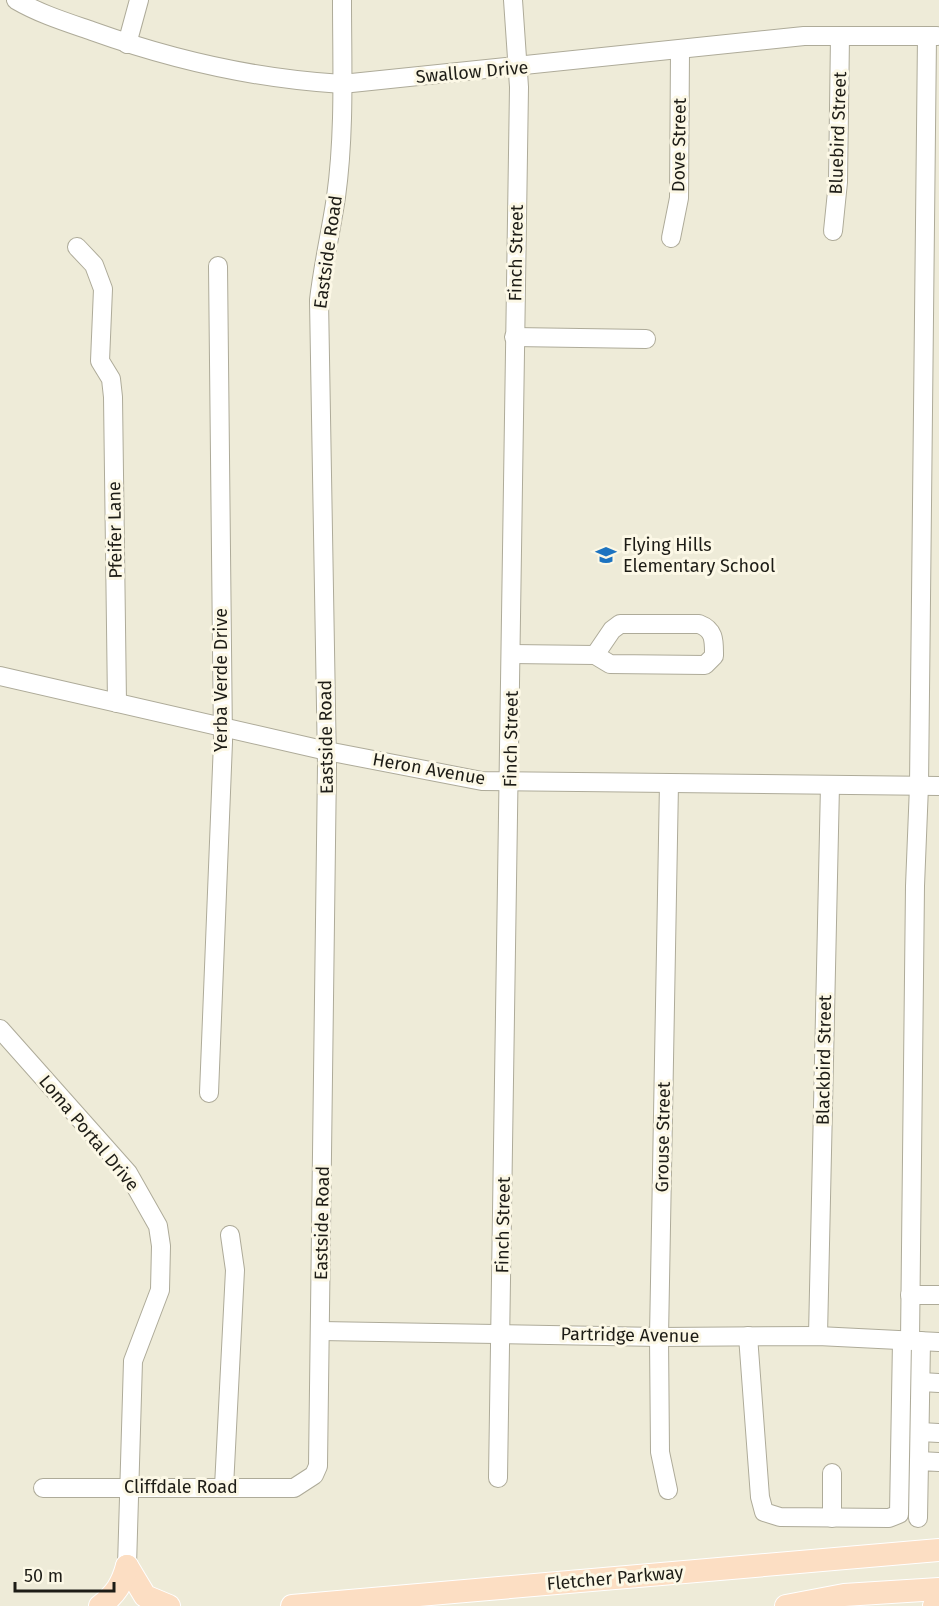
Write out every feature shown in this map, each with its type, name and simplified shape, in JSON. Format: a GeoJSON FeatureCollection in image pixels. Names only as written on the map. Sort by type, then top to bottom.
{"type":"FeatureCollection","features":[{"type":"Feature","properties":{"kind":"main road","name":"Fletcher Parkway"},"geometry":{"type":"LineString","coordinates":[[292,1606],[939,1550]]}},
{"type":"Feature","properties":{"kind":"main road"},"geometry":{"type":"LineString","coordinates":[[100,1606],[113,1596],[121,1585],[127,1566]]}},
{"type":"Feature","properties":{"kind":"main road"},"geometry":{"type":"LineString","coordinates":[[127,1566],[145,1596],[169,1606]]}},
{"type":"Feature","properties":{"kind":"main road"},"geometry":{"type":"LineString","coordinates":[[786,1606],[844,1594],[939,1589]]}},
{"type":"Feature","properties":{"kind":"main road"},"geometry":{"type":"LineString","coordinates":[[934,1606],[939,1606]]}},
{"type":"Feature","properties":{"kind":"street","name":"Swallow Drive"},"geometry":{"type":"LineString","coordinates":[[16,0],[37,12],[127,44],[242,73],[287,81],[342,84],[680,51],[804,36],[933,36]]}},
{"type":"Feature","properties":{"kind":"street"},"geometry":{"type":"LineString","coordinates":[[127,44],[139,0]]}},
{"type":"Feature","properties":{"kind":"street","name":"Eastside Road"},"geometry":{"type":"LineString","coordinates":[[314,1475],[318,1466],[321,1331],[327,751],[319,300],[324,258],[336,196],[342,84],[342,0]]}},
{"type":"Feature","properties":{"kind":"street","name":"Finch Street"},"geometry":{"type":"LineString","coordinates":[[498,1478],[512,654],[518,67],[513,0]]}},
{"type":"Feature","properties":{"kind":"street","name":"Bluebird Street"},"geometry":{"type":"LineString","coordinates":[[833,231],[838,182],[840,36]]}},
{"type":"Feature","properties":{"kind":"street"},"geometry":{"type":"LineString","coordinates":[[918,1518],[920,1432],[930,1382],[918,1341],[910,1295],[915,886],[919,786],[933,36]]}},
{"type":"Feature","properties":{"kind":"street","name":"Dove Street"},"geometry":{"type":"LineString","coordinates":[[671,238],[679,198],[680,51]]}},
{"type":"Feature","properties":{"kind":"street","name":"Pfeifer Lane"},"geometry":{"type":"LineString","coordinates":[[77,247],[94,265],[103,289],[100,361],[111,379],[113,396],[117,703]]}},
{"type":"Feature","properties":{"kind":"street","name":"Yerba Verde Drive"},"geometry":{"type":"LineString","coordinates":[[208,1093],[222,727],[218,266]]}},
{"type":"Feature","properties":{"kind":"street"},"geometry":{"type":"LineString","coordinates":[[514,337],[646,339]]}},
{"type":"Feature","properties":{"kind":"street"},"geometry":{"type":"LineString","coordinates":[[512,654],[595,655],[610,664],[705,665],[714,656],[714,641],[711,632],[699,624],[625,623],[612,630],[595,655]]}},
{"type":"Feature","properties":{"kind":"street","name":"Heron Avenue"},"geometry":{"type":"LineString","coordinates":[[0,676],[327,751],[482,781],[939,786]]}},
{"type":"Feature","properties":{"kind":"street","name":"Grouse Street"},"geometry":{"type":"LineString","coordinates":[[668,1490],[660,1452],[659,1336],[669,783]]}},
{"type":"Feature","properties":{"kind":"street","name":"Blackbird Street"},"geometry":{"type":"LineString","coordinates":[[818,1336],[830,785]]}},
{"type":"Feature","properties":{"kind":"street","name":"Loma Portal Drive"},"geometry":{"type":"LineString","coordinates":[[0,1029],[128,1173],[158,1226],[161,1246],[160,1290],[133,1361],[127,1566]]}},
{"type":"Feature","properties":{"kind":"street"},"geometry":{"type":"LineString","coordinates":[[224,1487],[235,1270],[230,1235]]}},
{"type":"Feature","properties":{"kind":"street"},"geometry":{"type":"LineString","coordinates":[[910,1295],[939,1295]]}},
{"type":"Feature","properties":{"kind":"street","name":"Partridge Avenue"},"geometry":{"type":"LineString","coordinates":[[321,1331],[818,1336],[918,1341]]}},
{"type":"Feature","properties":{"kind":"street"},"geometry":{"type":"LineString","coordinates":[[748,1336],[760,1497],[764,1512],[780,1517],[889,1518],[899,1514],[918,1341]]}},
{"type":"Feature","properties":{"kind":"street"},"geometry":{"type":"LineString","coordinates":[[920,1432],[939,1432]]}},
{"type":"Feature","properties":{"kind":"street"},"geometry":{"type":"LineString","coordinates":[[919,1461],[939,1462]]}},
{"type":"Feature","properties":{"kind":"street"},"geometry":{"type":"LineString","coordinates":[[832,1473],[832,1518]]}},
{"type":"Feature","properties":{"kind":"street","name":"Cliffdale Road"},"geometry":{"type":"LineString","coordinates":[[43,1488],[294,1488],[314,1475]]}},
{"type":"Feature","properties":{"kind":"place","name":"Flying Hills Elementary School"},"geometry":{"type":"Point","coordinates":[606,555]}}]}
